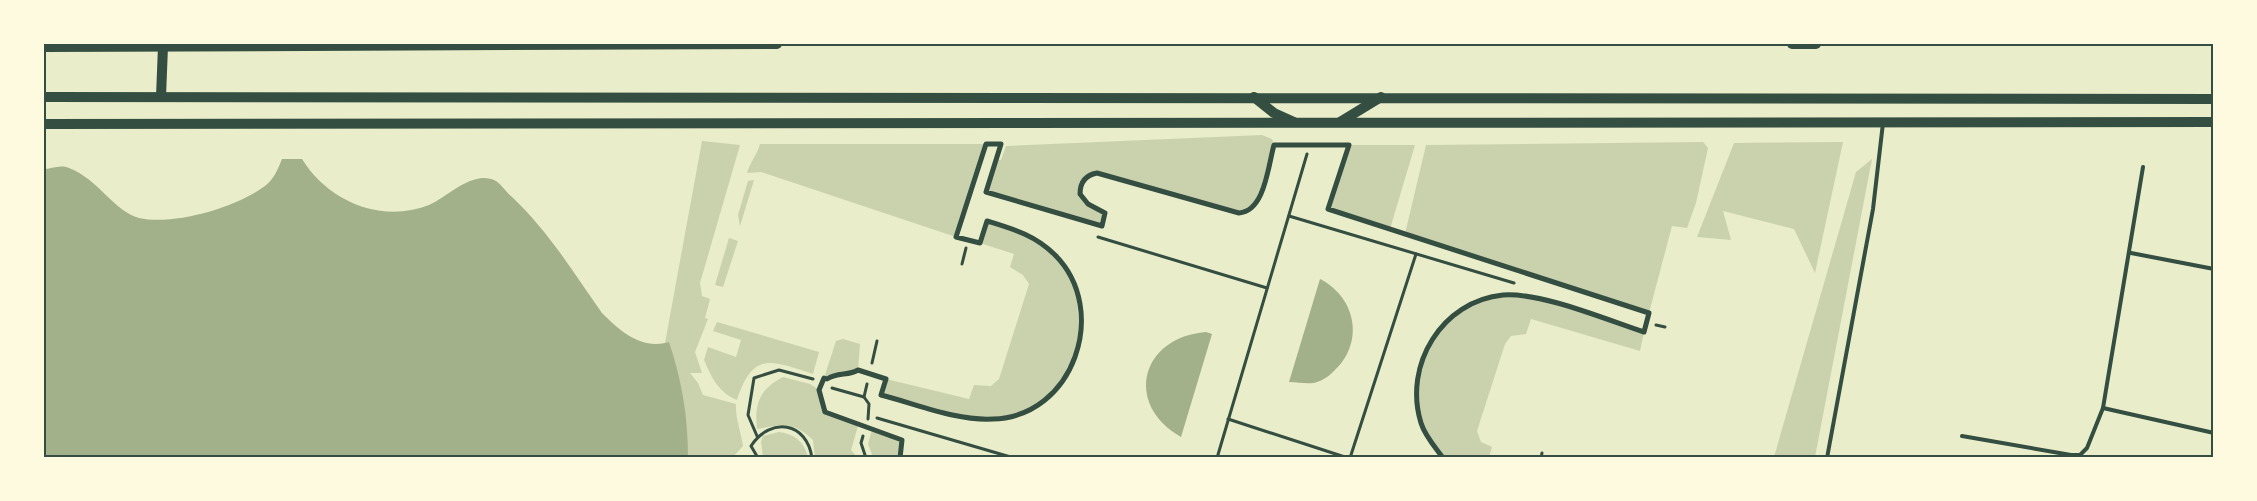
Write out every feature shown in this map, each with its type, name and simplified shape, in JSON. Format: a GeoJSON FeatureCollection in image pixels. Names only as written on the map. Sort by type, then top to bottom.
{"type":"FeatureCollection","features":[{"type":"Feature","properties":{"kind":"main road"},"geometry":{"type":"LineString","coordinates":[[44,47],[777,44]]}},
{"type":"Feature","properties":{"kind":"main road"},"geometry":{"type":"LineString","coordinates":[[1792,44],[1816,44]]}},
{"type":"Feature","properties":{"kind":"main road"},"geometry":{"type":"LineString","coordinates":[[161,97],[162,46]]}},
{"type":"Feature","properties":{"kind":"main road"},"geometry":{"type":"LineString","coordinates":[[44,97],[2214,99]]}},
{"type":"Feature","properties":{"kind":"main road"},"geometry":{"type":"LineString","coordinates":[[1254,97],[1274,113],[1296,123]]}},
{"type":"Feature","properties":{"kind":"main road"},"geometry":{"type":"LineString","coordinates":[[1337,123],[1381,97]]}},
{"type":"Feature","properties":{"kind":"main road"},"geometry":{"type":"LineString","coordinates":[[44,124],[2214,122]]}},
{"type":"Feature","properties":{"kind":"street"},"geometry":{"type":"LineString","coordinates":[[900,458],[902,440],[825,412],[819,390],[824,378],[827,379],[839,373],[850,374],[858,370],[886,380],[881,395],[969,418],[994,420],[1020,413],[1046,398],[1071,368],[1080,344],[1081,303],[1071,275],[1054,253],[1027,233],[987,221],[980,243],[956,237],[986,144],[1001,144],[987,192],[1102,226],[1105,213],[1088,204],[1080,194],[1082,182],[1097,172],[1239,213],[1246,212],[1257,204],[1274,145],[1349,145],[1328,209],[1649,313],[1644,332],[1536,298],[1516,295],[1489,298],[1466,307],[1445,324],[1428,345],[1417,383],[1422,424],[1443,458]]}},
{"type":"Feature","properties":{"kind":"lane"},"geometry":{"type":"LineString","coordinates":[[1827,458],[1873,209],[1883,122]]}},
{"type":"Feature","properties":{"kind":"lane"},"geometry":{"type":"LineString","coordinates":[[1962,436],[2080,455],[2087,448],[2103,408],[2131,253],[2143,167]]}},
{"type":"Feature","properties":{"kind":"lane"},"geometry":{"type":"LineString","coordinates":[[2131,253],[2214,269]]}},
{"type":"Feature","properties":{"kind":"lane"},"geometry":{"type":"LineString","coordinates":[[2103,408],[2214,433]]}},
{"type":"Feature","properties":{"kind":"path"},"geometry":{"type":"LineString","coordinates":[[1217,458],[1310,145]]}},
{"type":"Feature","properties":{"kind":"path"},"geometry":{"type":"LineString","coordinates":[[1289,216],[1515,284]]}},
{"type":"Feature","properties":{"kind":"path"},"geometry":{"type":"LineString","coordinates":[[1090,235],[1268,288]]}},
{"type":"Feature","properties":{"kind":"path"},"geometry":{"type":"LineString","coordinates":[[1228,419],[1349,458],[1416,254]]}},
{"type":"Feature","properties":{"kind":"path"},"geometry":{"type":"LineString","coordinates":[[1646,323],[1665,327]]}},
{"type":"Feature","properties":{"kind":"path"},"geometry":{"type":"LineString","coordinates":[[869,416],[1014,458]]}},
{"type":"Feature","properties":{"kind":"path"},"geometry":{"type":"LineString","coordinates":[[758,458],[752,446],[757,436],[766,430],[783,426],[794,429],[804,437],[810,446],[812,458]]}},
{"type":"Feature","properties":{"kind":"shaded area"},"geometry":{"type":"Polygon","coordinates":[[[1262,135],[1272,139],[1274,145],[1257,204],[1246,212],[1097,173],[1082,182],[1083,199],[1105,213],[1102,226],[986,192],[996,159],[1001,160],[1006,146],[1262,135]]]}},
{"type":"Feature","properties":{"kind":"shaded area"},"geometry":{"type":"Polygon","coordinates":[[[702,141],[740,145],[700,283],[702,296],[710,299],[705,318],[708,319],[695,352],[702,373],[690,373],[698,383],[703,395],[736,404],[743,446],[733,457],[688,457],[669,342],[665,343],[702,141]]]}},
{"type":"Feature","properties":{"kind":"shaded area"},"geometry":{"type":"Polygon","coordinates":[[[1703,142],[1708,148],[1696,203],[1687,228],[1672,226],[1649,313],[1405,234],[1426,145],[1703,142]]]}},
{"type":"Feature","properties":{"kind":"shaded area"},"geometry":{"type":"Polygon","coordinates":[[[1843,142],[1815,273],[1794,229],[1723,211],[1731,240],[1697,237],[1734,143],[1843,142]]]}},
{"type":"Feature","properties":{"kind":"shaded area"},"geometry":{"type":"Polygon","coordinates":[[[760,144],[986,144],[956,237],[761,172],[747,173],[760,144]]]}},
{"type":"Feature","properties":{"kind":"shaded area"},"geometry":{"type":"Polygon","coordinates":[[[1349,145],[1415,145],[1390,229],[1328,209],[1349,145]]]}},
{"type":"Feature","properties":{"kind":"shaded area"},"geometry":{"type":"Polygon","coordinates":[[[282,159],[302,159],[326,187],[357,205],[393,212],[429,205],[470,181],[487,178],[498,182],[549,238],[609,320],[632,338],[650,344],[669,342],[683,399],[688,457],[44,457],[44,169],[69,168],[89,180],[130,215],[153,220],[205,213],[253,194],[271,180],[282,159]]]}},
{"type":"Feature","properties":{"kind":"shaded area"},"geometry":{"type":"Polygon","coordinates":[[[1872,159],[1815,457],[1774,457],[1856,172],[1872,159]]]}},
{"type":"Feature","properties":{"kind":"shaded area"},"geometry":{"type":"Polygon","coordinates":[[[754,180],[740,226],[738,215],[748,181],[754,180]]]}},
{"type":"Feature","properties":{"kind":"shaded area"},"geometry":{"type":"Polygon","coordinates":[[[987,221],[1027,233],[1054,253],[1076,289],[1080,344],[1056,388],[1032,408],[1007,417],[969,418],[881,395],[886,379],[969,399],[974,385],[991,386],[999,379],[1029,284],[1023,275],[1010,267],[1014,254],[980,243],[987,221]]]}},
{"type":"Feature","properties":{"kind":"shaded area"},"geometry":{"type":"Polygon","coordinates":[[[729,238],[738,241],[723,287],[715,285],[729,238]]]}},
{"type":"Feature","properties":{"kind":"shaded area"},"geometry":{"type":"Polygon","coordinates":[[[1320,279],[1332,287],[1349,309],[1353,335],[1350,348],[1343,361],[1324,379],[1310,383],[1289,382],[1320,279]]]}},
{"type":"Feature","properties":{"kind":"shaded area"},"geometry":{"type":"Polygon","coordinates":[[[1529,296],[1644,332],[1640,351],[1531,319],[1526,334],[1511,336],[1505,344],[1477,431],[1481,442],[1492,447],[1489,457],[1443,458],[1422,424],[1417,394],[1428,345],[1456,315],[1489,298],[1529,296]]]}},
{"type":"Feature","properties":{"kind":"shaded area"},"geometry":{"type":"Polygon","coordinates":[[[717,322],[819,352],[813,374],[775,363],[766,363],[757,366],[750,373],[737,400],[730,397],[716,384],[704,360],[708,347],[736,357],[741,340],[713,331],[717,322]]]}},
{"type":"Feature","properties":{"kind":"shaded area"},"geometry":{"type":"Polygon","coordinates":[[[1206,332],[1212,334],[1181,437],[1163,423],[1151,407],[1146,391],[1147,374],[1154,359],[1167,346],[1184,337],[1206,332]]]}},
{"type":"Feature","properties":{"kind":"shaded area"},"geometry":{"type":"Polygon","coordinates":[[[843,339],[860,344],[858,370],[824,378],[836,341],[843,339]]]}},
{"type":"Feature","properties":{"kind":"shaded area"},"geometry":{"type":"Polygon","coordinates":[[[783,377],[810,384],[819,390],[825,412],[858,426],[851,450],[857,457],[815,457],[813,440],[799,429],[787,425],[757,429],[756,420],[760,398],[769,387],[783,377]]]}},
{"type":"Feature","properties":{"kind":"shaded area"},"geometry":{"type":"Polygon","coordinates":[[[872,430],[902,440],[900,457],[873,457],[868,444],[872,430]]]}},
{"type":"Feature","properties":{"kind":"shaded area"},"geometry":{"type":"Polygon","coordinates":[[[779,432],[798,440],[808,457],[763,457],[761,442],[763,436],[779,432]]]}}]}
